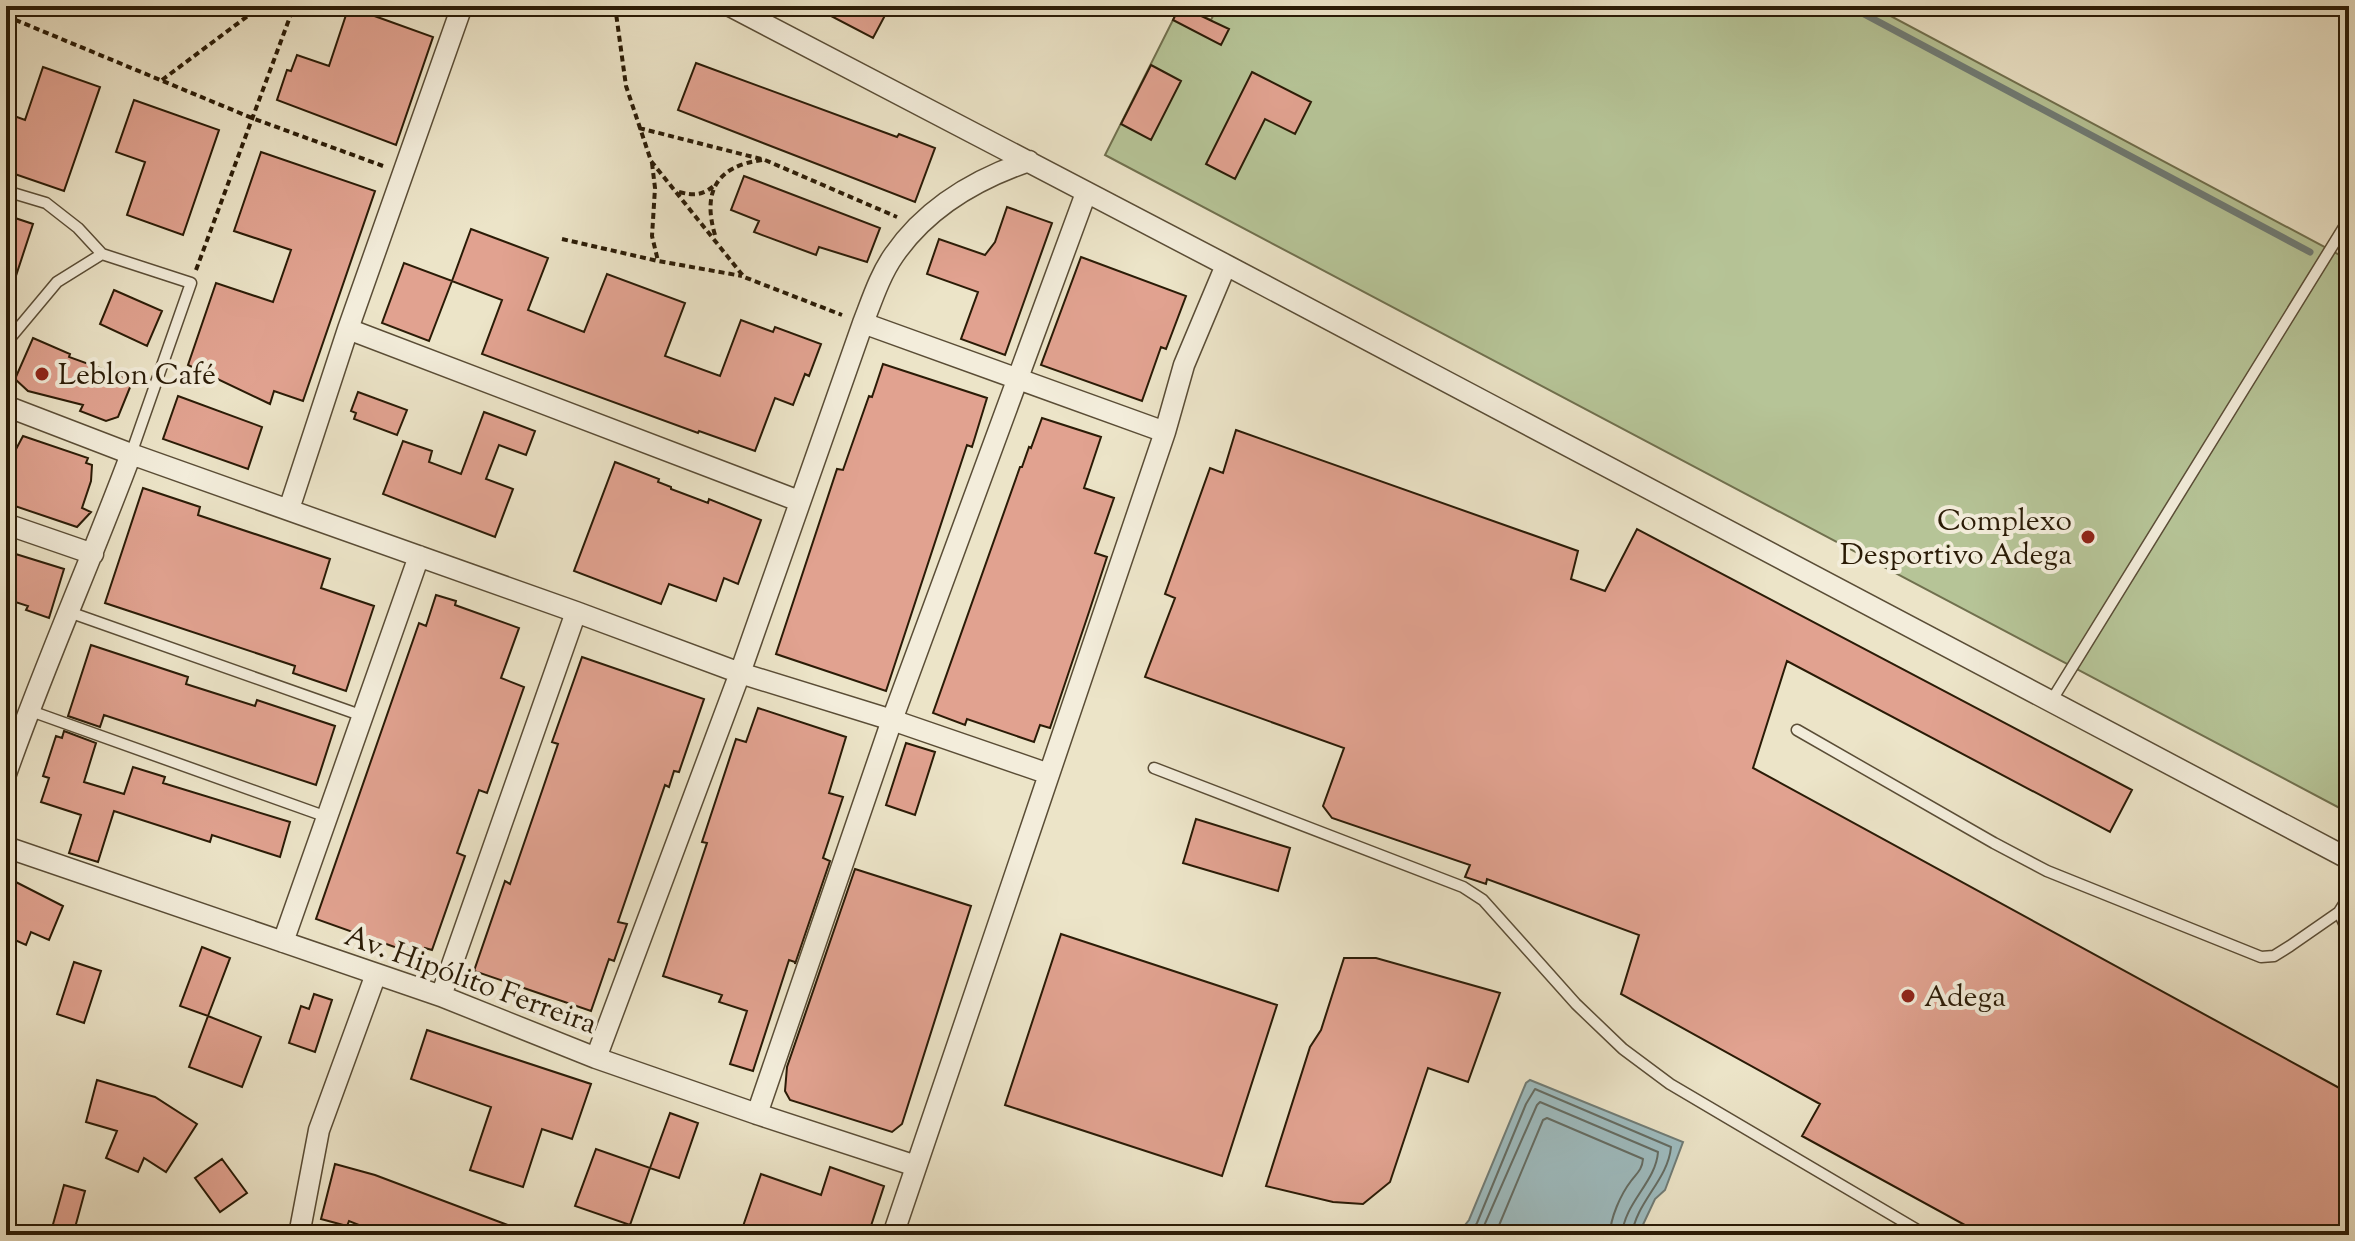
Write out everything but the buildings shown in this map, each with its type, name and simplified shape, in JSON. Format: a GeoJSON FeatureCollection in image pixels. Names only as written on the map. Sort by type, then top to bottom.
{"type":"FeatureCollection","features":[{"type":"Feature","properties":{"kind":"street"},"geometry":{"type":"LineString","coordinates":[[289,509],[348,329],[462,6]]}},
{"type":"Feature","properties":{"kind":"street"},"geometry":{"type":"LineString","coordinates":[[730,6],[2349,859]]}},
{"type":"Feature","properties":{"kind":"street"},"geometry":{"type":"LineString","coordinates":[[596,1058],[740,673],[882,276],[894,255],[934,212],[976,182],[1029,161]]}},
{"type":"Feature","properties":{"kind":"street"},"geometry":{"type":"LineString","coordinates":[[757,1114],[892,720],[1086,193]]}},
{"type":"Feature","properties":{"kind":"street"},"geometry":{"type":"LineString","coordinates":[[893,1235],[1165,432],[1184,365],[1226,265]]}},
{"type":"Feature","properties":{"kind":"street"},"geometry":{"type":"LineString","coordinates":[[863,323],[1165,432]]}},
{"type":"Feature","properties":{"kind":"street"},"geometry":{"type":"LineString","coordinates":[[348,329],[799,501]]}},
{"type":"Feature","properties":{"kind":"street"},"geometry":{"type":"LineString","coordinates":[[6,406],[740,673],[892,720],[1049,774]]}},
{"type":"Feature","properties":{"kind":"street"},"geometry":{"type":"LineString","coordinates":[[6,774],[28,710],[131,454]]}},
{"type":"Feature","properties":{"kind":"street"},"geometry":{"type":"LineString","coordinates":[[6,524],[93,554]]}},
{"type":"Feature","properties":{"kind":"street"},"geometry":{"type":"LineString","coordinates":[[283,942],[419,556]]}},
{"type":"Feature","properties":{"kind":"street"},"geometry":{"type":"LineString","coordinates":[[441,996],[576,612]]}},
{"type":"Feature","properties":{"kind":"street","name":"Av. Hipólito Ferreira"},"geometry":{"type":"LineString","coordinates":[[6,847],[441,996],[596,1058],[916,1166]]}},
{"type":"Feature","properties":{"kind":"street"},"geometry":{"type":"LineString","coordinates":[[299,1235],[319,1130],[376,974]]}},
{"type":"Feature","properties":{"kind":"lane"},"geometry":{"type":"LineString","coordinates":[[6,191],[46,203],[78,228],[102,254],[191,283],[131,454]]}},
{"type":"Feature","properties":{"kind":"lane"},"geometry":{"type":"LineString","coordinates":[[2050,703],[2349,219]]}},
{"type":"Feature","properties":{"kind":"lane"},"geometry":{"type":"LineString","coordinates":[[6,343],[57,282],[102,254]]}},
{"type":"Feature","properties":{"kind":"lane"},"geometry":{"type":"LineString","coordinates":[[69,612],[363,716]]}},
{"type":"Feature","properties":{"kind":"lane"},"geometry":{"type":"LineString","coordinates":[[28,710],[327,817]]}},
{"type":"Feature","properties":{"kind":"lane"},"geometry":{"type":"LineString","coordinates":[[1797,730],[2047,871],[2261,957],[2274,956],[2339,912],[2349,896]]}},
{"type":"Feature","properties":{"kind":"lane"},"geometry":{"type":"LineString","coordinates":[[1154,768],[1463,887],[1483,900],[1585,1013],[1623,1049],[1670,1084],[1926,1235]]}},
{"type":"Feature","properties":{"kind":"lane"},"geometry":{"type":"LineString","coordinates":[[2339,912],[2349,935]]}},
{"type":"Feature","properties":{"kind":"path"},"geometry":{"type":"LineString","coordinates":[[162,80],[261,6]]}},
{"type":"Feature","properties":{"kind":"path"},"geometry":{"type":"LineString","coordinates":[[191,283],[294,6]]}},
{"type":"Feature","properties":{"kind":"path"},"geometry":{"type":"LineString","coordinates":[[615,6],[626,86],[651,161],[655,188],[652,236],[658,261]]}},
{"type":"Feature","properties":{"kind":"path"},"geometry":{"type":"LineString","coordinates":[[6,16],[252,118],[403,173]]}},
{"type":"Feature","properties":{"kind":"path"},"geometry":{"type":"LineString","coordinates":[[639,128],[765,160],[892,214],[913,232]]}},
{"type":"Feature","properties":{"kind":"path"},"geometry":{"type":"LineString","coordinates":[[678,192],[692,196],[704,193],[728,169],[765,160]]}},
{"type":"Feature","properties":{"kind":"path"},"geometry":{"type":"LineString","coordinates":[[651,161],[744,277]]}},
{"type":"Feature","properties":{"kind":"path"},"geometry":{"type":"LineString","coordinates":[[716,240],[710,201],[717,183]]}},
{"type":"Feature","properties":{"kind":"path"},"geometry":{"type":"LineString","coordinates":[[562,239],[744,277],[863,323]]}},
{"type":"Feature","properties":{"kind":"green space","name":"Complexo Desportivo Adega"},"geometry":{"type":"Polygon","coordinates":[[[1180,6],[1211,20],[1218,6],[1872,6],[2349,260],[2349,813],[1105,155],[1180,6]]]}},
{"type":"Feature","properties":{"kind":"water"},"geometry":{"type":"Polygon","coordinates":[[[1530,1080],[1683,1142],[1665,1190],[1655,1199],[1640,1231],[1635,1235],[1457,1235],[1469,1220],[1526,1083],[1530,1080]]]}},
{"type":"Feature","properties":{"kind":"waterway"},"geometry":{"type":"LineString","coordinates":[[1849,6],[2310,252]]}},
{"type":"Feature","properties":{"kind":"place","name":"Leblon Café"},"geometry":{"type":"Point","coordinates":[42,374]}},
{"type":"Feature","properties":{"kind":"place","name":"Complexo Desportivo Adega"},"geometry":{"type":"Point","coordinates":[2088,537]}},
{"type":"Feature","properties":{"kind":"place","name":"Adega"},"geometry":{"type":"Point","coordinates":[1908,996]}}]}
